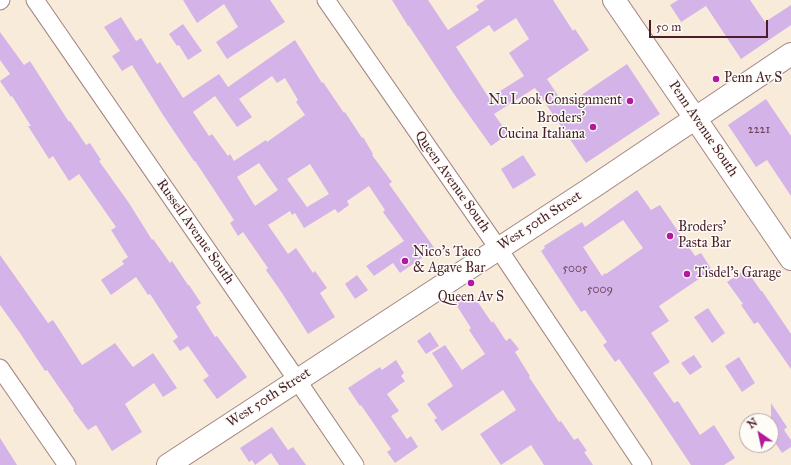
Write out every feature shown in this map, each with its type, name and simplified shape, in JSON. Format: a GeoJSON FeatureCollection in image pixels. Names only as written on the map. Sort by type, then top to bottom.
{"type":"FeatureCollection","features":[{"type":"Feature","properties":{"kind":"main road","name":"Penn Avenue South"},"geometry":{"type":"LineString","coordinates":[[614,0],[791,259]]}},
{"type":"Feature","properties":{"kind":"main road","name":"West 50th Street"},"geometry":{"type":"LineString","coordinates":[[168,465],[593,187],[791,54]]}},
{"type":"Feature","properties":{"kind":"street","name":"Russell Avenue South"},"geometry":{"type":"LineString","coordinates":[[35,0],[355,465]]}},
{"type":"Feature","properties":{"kind":"street","name":"Queen Avenue South"},"geometry":{"type":"LineString","coordinates":[[326,0],[498,248],[643,465]]}},
{"type":"Feature","properties":{"kind":"street"},"geometry":{"type":"LineString","coordinates":[[0,368],[67,465]]}},
{"type":"Feature","properties":{"kind":"building"},"geometry":{"type":"Polygon","coordinates":[[[183,0],[270,0],[285,22],[227,59],[216,42],[238,27],[224,4],[197,23],[183,0]]]}},
{"type":"Feature","properties":{"kind":"building"},"geometry":{"type":"Polygon","coordinates":[[[392,0],[428,0],[448,30],[479,10],[476,6],[485,0],[553,0],[573,31],[575,29],[589,50],[547,79],[565,106],[627,64],[660,114],[586,163],[535,88],[494,114],[508,134],[491,146],[408,26],[392,0]],[[516,18],[494,32],[489,25],[456,47],[489,98],[524,76],[509,53],[529,39],[516,18]]]}},
{"type":"Feature","properties":{"kind":"building"},"geometry":{"type":"Polygon","coordinates":[[[678,0],[750,0],[765,22],[791,5],[791,25],[741,59],[706,6],[681,22],[670,5],[678,0]]]}},
{"type":"Feature","properties":{"kind":"building"},"geometry":{"type":"Polygon","coordinates":[[[121,17],[136,41],[141,38],[157,64],[160,62],[183,98],[219,74],[228,87],[295,40],[322,83],[323,82],[344,113],[345,112],[362,138],[363,137],[373,154],[372,155],[392,182],[389,184],[435,249],[400,273],[393,263],[374,276],[366,266],[404,241],[383,212],[385,210],[369,186],[347,201],[349,205],[338,213],[335,209],[304,228],[295,213],[292,215],[290,211],[268,225],[288,254],[296,248],[313,273],[315,271],[327,288],[320,293],[335,317],[308,334],[266,270],[268,268],[243,232],[238,236],[230,223],[234,220],[163,115],[132,65],[122,71],[112,56],[120,51],[104,27],[121,17]],[[272,76],[239,99],[252,117],[237,127],[215,96],[193,112],[209,136],[212,134],[228,156],[230,154],[234,161],[266,140],[267,142],[305,115],[296,102],[298,100],[285,78],[277,83],[272,76]],[[259,163],[237,177],[255,206],[278,190],[259,163]],[[310,164],[287,179],[307,207],[329,194],[310,164]]]}},
{"type":"Feature","properties":{"kind":"building"},"geometry":{"type":"Polygon","coordinates":[[[183,24],[202,51],[188,60],[179,45],[177,46],[169,34],[183,24]]]}},
{"type":"Feature","properties":{"kind":"building"},"geometry":{"type":"Polygon","coordinates":[[[0,32],[24,65],[30,61],[69,122],[70,121],[86,145],[90,143],[101,160],[99,161],[129,203],[152,240],[153,239],[170,263],[172,261],[201,303],[196,307],[215,337],[217,336],[247,377],[217,399],[203,380],[209,376],[188,346],[180,351],[173,341],[178,337],[150,294],[148,295],[136,277],[111,295],[101,280],[124,264],[122,261],[128,257],[111,230],[116,227],[79,174],[69,181],[53,156],[49,159],[28,126],[31,126],[12,96],[11,97],[0,81],[10,74],[0,60],[0,32]]]}},
{"type":"Feature","properties":{"kind":"building"},"geometry":{"type":"Polygon","coordinates":[[[766,99],[791,136],[791,196],[767,160],[756,167],[728,125],[766,99]]]}},
{"type":"Feature","properties":{"kind":"building"},"geometry":{"type":"Polygon","coordinates":[[[523,155],[536,175],[513,189],[501,169],[523,155]]]}},
{"type":"Feature","properties":{"kind":"building"},"geometry":{"type":"Polygon","coordinates":[[[637,190],[651,210],[660,205],[695,256],[701,253],[712,270],[659,306],[669,321],[651,333],[670,362],[653,373],[674,403],[678,401],[700,435],[714,425],[735,458],[724,465],[691,465],[619,359],[615,362],[603,345],[607,342],[585,310],[581,312],[541,251],[545,248],[544,246],[582,222],[585,227],[637,190]],[[623,220],[583,247],[602,276],[643,248],[623,220]]]}},
{"type":"Feature","properties":{"kind":"building"},"geometry":{"type":"Polygon","coordinates":[[[0,255],[48,323],[53,320],[82,365],[115,343],[133,367],[153,353],[177,388],[163,397],[154,383],[125,404],[142,432],[112,451],[96,425],[88,430],[0,305],[0,255]]]}},
{"type":"Feature","properties":{"kind":"building"},"geometry":{"type":"Polygon","coordinates":[[[746,269],[791,334],[791,369],[758,322],[754,324],[741,305],[743,304],[727,282],[746,269]]]}},
{"type":"Feature","properties":{"kind":"building"},"geometry":{"type":"Polygon","coordinates":[[[357,275],[368,290],[355,299],[345,284],[357,275]]]}},
{"type":"Feature","properties":{"kind":"building"},"geometry":{"type":"Polygon","coordinates":[[[471,292],[506,341],[510,338],[519,349],[515,352],[530,376],[529,377],[559,422],[561,421],[574,440],[578,438],[587,451],[584,452],[593,465],[544,465],[531,445],[501,465],[480,434],[516,410],[503,390],[442,431],[434,420],[437,418],[427,404],[453,386],[432,353],[445,345],[462,370],[485,354],[469,330],[471,328],[455,303],[471,292]]]}},
{"type":"Feature","properties":{"kind":"building"},"geometry":{"type":"Polygon","coordinates":[[[708,308],[725,333],[712,343],[694,317],[708,308]]]}},
{"type":"Feature","properties":{"kind":"building"},"geometry":{"type":"Polygon","coordinates":[[[430,332],[439,346],[426,354],[417,341],[430,332]]]}},
{"type":"Feature","properties":{"kind":"building"},"geometry":{"type":"Polygon","coordinates":[[[694,355],[702,367],[690,375],[681,363],[694,355]]]}},
{"type":"Feature","properties":{"kind":"building"},"geometry":{"type":"Polygon","coordinates":[[[739,357],[755,383],[742,392],[725,366],[739,357]]]}},
{"type":"Feature","properties":{"kind":"building"},"geometry":{"type":"Polygon","coordinates":[[[396,360],[404,373],[401,376],[405,381],[387,394],[399,411],[391,416],[407,439],[411,436],[418,447],[395,463],[387,452],[391,449],[348,388],[380,367],[382,370],[396,360]]]}},
{"type":"Feature","properties":{"kind":"building"},"geometry":{"type":"Polygon","coordinates":[[[771,403],[778,413],[771,413],[771,403]]]}},
{"type":"Feature","properties":{"kind":"building"},"geometry":{"type":"Polygon","coordinates":[[[779,415],[787,427],[784,430],[791,440],[791,447],[782,453],[779,448],[779,415]]]}},
{"type":"Feature","properties":{"kind":"building"},"geometry":{"type":"Polygon","coordinates":[[[272,427],[288,450],[293,447],[306,465],[279,465],[271,453],[255,465],[252,460],[249,462],[240,448],[272,427]]]}},
{"type":"Feature","properties":{"kind":"building"},"geometry":{"type":"Polygon","coordinates":[[[0,438],[17,465],[0,465],[0,438]]]}},
{"type":"Feature","properties":{"kind":"place","name":"Penn Av S"},"geometry":{"type":"Point","coordinates":[716,79]}},
{"type":"Feature","properties":{"kind":"place","name":"Nu Look Consignment"},"geometry":{"type":"Point","coordinates":[630,101]}},
{"type":"Feature","properties":{"kind":"place","name":"Broders’ Cucina Italiana"},"geometry":{"type":"Point","coordinates":[593,127]}},
{"type":"Feature","properties":{"kind":"place","name":"Broders’ Pasta Bar"},"geometry":{"type":"Point","coordinates":[670,236]}},
{"type":"Feature","properties":{"kind":"place","name":"Nico's Taco & Agave Bar"},"geometry":{"type":"Point","coordinates":[405,261]}},
{"type":"Feature","properties":{"kind":"place","name":"Tisdel's Garage"},"geometry":{"type":"Point","coordinates":[687,274]}},
{"type":"Feature","properties":{"kind":"place","name":"Queen Av S"},"geometry":{"type":"Point","coordinates":[471,283]}}]}
